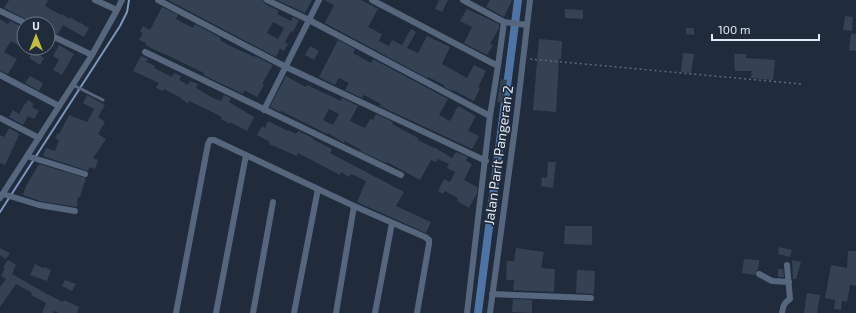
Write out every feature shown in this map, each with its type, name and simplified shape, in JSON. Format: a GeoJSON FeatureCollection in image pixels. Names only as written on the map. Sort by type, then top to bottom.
{"type":"FeatureCollection","features":[{"type":"Feature","properties":{"kind":"street"},"geometry":{"type":"LineString","coordinates":[[95,0],[118,10]]}},
{"type":"Feature","properties":{"kind":"street"},"geometry":{"type":"LineString","coordinates":[[4,194],[29,157],[58,106],[74,86],[118,10],[122,0]]}},
{"type":"Feature","properties":{"kind":"street"},"geometry":{"type":"LineString","coordinates":[[158,0],[286,67],[486,161]]}},
{"type":"Feature","properties":{"kind":"street"},"geometry":{"type":"LineString","coordinates":[[267,0],[309,20],[490,116]]}},
{"type":"Feature","properties":{"kind":"street"},"geometry":{"type":"LineString","coordinates":[[264,110],[319,0]]}},
{"type":"Feature","properties":{"kind":"street"},"geometry":{"type":"LineString","coordinates":[[372,0],[498,66]]}},
{"type":"Feature","properties":{"kind":"street"},"geometry":{"type":"LineString","coordinates":[[463,0],[506,23],[525,25]]}},
{"type":"Feature","properties":{"kind":"street","name":"Jalan Parit Pangeran 2"},"geometry":{"type":"LineString","coordinates":[[490,313],[523,59],[525,25],[530,0]]}},
{"type":"Feature","properties":{"kind":"street"},"geometry":{"type":"LineString","coordinates":[[0,11],[16,19]]}},
{"type":"Feature","properties":{"kind":"street"},"geometry":{"type":"LineString","coordinates":[[467,313],[486,161],[490,116],[506,23]]}},
{"type":"Feature","properties":{"kind":"street"},"geometry":{"type":"LineString","coordinates":[[56,38],[92,55]]}},
{"type":"Feature","properties":{"kind":"street"},"geometry":{"type":"LineString","coordinates":[[145,52],[401,175]]}},
{"type":"Feature","properties":{"kind":"street"},"geometry":{"type":"LineString","coordinates":[[0,75],[58,106]]}},
{"type":"Feature","properties":{"kind":"street"},"geometry":{"type":"LineString","coordinates":[[0,118],[39,138]]}},
{"type":"Feature","properties":{"kind":"street"},"geometry":{"type":"LineString","coordinates":[[176,313],[210,140],[214,140],[428,240],[429,244],[417,313]]}},
{"type":"Feature","properties":{"kind":"street"},"geometry":{"type":"LineString","coordinates":[[216,313],[246,155]]}},
{"type":"Feature","properties":{"kind":"street"},"geometry":{"type":"LineString","coordinates":[[29,157],[85,174]]}},
{"type":"Feature","properties":{"kind":"street"},"geometry":{"type":"LineString","coordinates":[[0,185],[4,194],[52,208],[75,211]]}},
{"type":"Feature","properties":{"kind":"street"},"geometry":{"type":"LineString","coordinates":[[294,313],[318,189]]}},
{"type":"Feature","properties":{"kind":"street"},"geometry":{"type":"LineString","coordinates":[[253,313],[273,202]]}},
{"type":"Feature","properties":{"kind":"street"},"geometry":{"type":"LineString","coordinates":[[336,313],[354,206]]}},
{"type":"Feature","properties":{"kind":"street"},"geometry":{"type":"LineString","coordinates":[[376,313],[392,223]]}},
{"type":"Feature","properties":{"kind":"street"},"geometry":{"type":"LineString","coordinates":[[782,313],[782,307],[785,302],[790,300],[787,265]]}},
{"type":"Feature","properties":{"kind":"street"},"geometry":{"type":"LineString","coordinates":[[759,274],[772,281],[789,282]]}},
{"type":"Feature","properties":{"kind":"street"},"geometry":{"type":"LineString","coordinates":[[492,294],[591,298]]}},
{"type":"Feature","properties":{"kind":"lane"},"geometry":{"type":"LineString","coordinates":[[74,86],[103,100]]}},
{"type":"Feature","properties":{"kind":"path"},"geometry":{"type":"LineString","coordinates":[[523,59],[800,84]]}},
{"type":"Feature","properties":{"kind":"building"},"geometry":{"type":"Polygon","coordinates":[[[9,0],[48,0],[45,6],[69,19],[70,17],[89,28],[84,37],[63,25],[58,34],[56,33],[56,16],[20,16],[4,8],[9,0]]]}},
{"type":"Feature","properties":{"kind":"building"},"geometry":{"type":"Polygon","coordinates":[[[168,0],[263,0],[265,4],[279,11],[277,14],[291,21],[293,17],[299,20],[293,32],[291,31],[285,42],[288,44],[284,51],[280,49],[276,57],[168,0]],[[273,22],[267,33],[278,39],[284,28],[273,22]]]}},
{"type":"Feature","properties":{"kind":"building"},"geometry":{"type":"Polygon","coordinates":[[[277,0],[312,0],[305,13],[277,0]]]}},
{"type":"Feature","properties":{"kind":"building"},"geometry":{"type":"Polygon","coordinates":[[[324,0],[361,0],[378,9],[368,27],[382,34],[379,41],[389,46],[392,40],[402,45],[411,29],[416,32],[407,48],[418,53],[427,36],[450,47],[442,64],[467,78],[474,65],[486,71],[478,87],[480,88],[474,101],[444,87],[444,85],[428,77],[427,78],[325,23],[334,5],[324,0]]]}},
{"type":"Feature","properties":{"kind":"building"},"geometry":{"type":"Polygon","coordinates":[[[439,0],[448,0],[442,12],[435,9],[439,0]]]}},
{"type":"Feature","properties":{"kind":"building"},"geometry":{"type":"Polygon","coordinates":[[[490,0],[512,0],[504,17],[486,7],[490,0]]]}},
{"type":"Feature","properties":{"kind":"building"},"geometry":{"type":"Polygon","coordinates":[[[162,7],[178,15],[176,19],[193,28],[195,24],[221,38],[220,40],[228,45],[273,65],[262,84],[264,85],[257,97],[244,90],[243,94],[203,75],[204,73],[145,45],[146,43],[139,40],[143,33],[140,32],[143,26],[150,30],[162,7]]]}},
{"type":"Feature","properties":{"kind":"building"},"geometry":{"type":"Polygon","coordinates":[[[467,9],[499,24],[499,28],[490,44],[493,45],[487,55],[464,43],[472,27],[460,21],[467,9]]]}},
{"type":"Feature","properties":{"kind":"building"},"geometry":{"type":"Polygon","coordinates":[[[565,9],[583,10],[583,19],[565,18],[565,9]]]}},
{"type":"Feature","properties":{"kind":"building"},"geometry":{"type":"Polygon","coordinates":[[[845,16],[853,17],[852,31],[843,30],[845,16]]]}},
{"type":"Feature","properties":{"kind":"building"},"geometry":{"type":"Polygon","coordinates":[[[0,19],[8,24],[10,21],[16,24],[16,44],[11,41],[4,52],[17,59],[8,74],[0,71],[0,19]]]}},
{"type":"Feature","properties":{"kind":"building"},"geometry":{"type":"Polygon","coordinates":[[[686,28],[694,28],[694,35],[686,34],[686,28]]]}},
{"type":"Feature","properties":{"kind":"building"},"geometry":{"type":"Polygon","coordinates":[[[851,34],[856,34],[856,51],[849,50],[851,34]]]}},
{"type":"Feature","properties":{"kind":"building"},"geometry":{"type":"Polygon","coordinates":[[[539,39],[562,41],[561,59],[559,59],[556,112],[533,110],[539,39]]]}},
{"type":"Feature","properties":{"kind":"building"},"geometry":{"type":"Polygon","coordinates":[[[338,40],[355,49],[353,53],[371,63],[373,59],[448,99],[439,115],[450,121],[458,106],[476,116],[468,131],[479,136],[472,149],[380,106],[381,104],[364,95],[362,98],[345,90],[349,83],[339,78],[335,85],[319,77],[338,40]]]}},
{"type":"Feature","properties":{"kind":"building"},"geometry":{"type":"Polygon","coordinates":[[[59,45],[74,54],[62,75],[53,70],[59,60],[53,56],[56,56],[56,50],[59,45]]]}},
{"type":"Feature","properties":{"kind":"building"},"geometry":{"type":"Polygon","coordinates":[[[310,46],[319,51],[314,60],[305,55],[310,46]]]}},
{"type":"Feature","properties":{"kind":"building"},"geometry":{"type":"Polygon","coordinates":[[[683,53],[694,54],[691,73],[681,72],[683,53]]]}},
{"type":"Feature","properties":{"kind":"building"},"geometry":{"type":"Polygon","coordinates":[[[734,54],[746,54],[746,58],[775,60],[773,80],[751,78],[752,71],[735,71],[734,54]]]}},
{"type":"Feature","properties":{"kind":"building"},"geometry":{"type":"Polygon","coordinates":[[[30,56],[41,56],[44,58],[40,65],[29,58],[30,56]]]}},
{"type":"Feature","properties":{"kind":"building"},"geometry":{"type":"Polygon","coordinates":[[[141,56],[148,59],[146,62],[155,66],[154,68],[172,77],[174,73],[181,76],[179,80],[188,85],[190,81],[198,84],[196,88],[213,98],[221,101],[224,95],[231,98],[229,102],[254,117],[247,131],[230,122],[230,124],[221,119],[222,117],[206,109],[189,101],[188,103],[164,89],[163,91],[156,88],[159,83],[133,71],[141,56]]]}},
{"type":"Feature","properties":{"kind":"building"},"geometry":{"type":"Polygon","coordinates":[[[30,76],[43,83],[39,91],[25,83],[30,76]]]}},
{"type":"Feature","properties":{"kind":"building"},"geometry":{"type":"Polygon","coordinates":[[[286,76],[306,87],[307,85],[341,101],[342,98],[358,106],[350,121],[365,128],[370,119],[373,120],[376,114],[393,122],[392,124],[418,138],[418,140],[434,147],[452,158],[456,152],[468,157],[466,161],[472,164],[464,180],[477,187],[477,193],[469,208],[457,201],[458,198],[445,191],[443,194],[438,191],[444,179],[450,182],[455,172],[447,168],[449,164],[438,159],[436,162],[431,160],[420,180],[387,162],[386,163],[360,151],[361,150],[345,141],[344,143],[328,133],[327,134],[270,107],[286,76]],[[329,109],[323,120],[333,125],[339,114],[329,109]]]}},
{"type":"Feature","properties":{"kind":"building"},"geometry":{"type":"Polygon","coordinates":[[[501,79],[507,80],[503,103],[497,102],[501,79]]]}},
{"type":"Feature","properties":{"kind":"building"},"geometry":{"type":"Polygon","coordinates":[[[87,95],[105,105],[98,117],[105,122],[98,134],[106,139],[93,158],[98,160],[95,169],[89,167],[88,171],[43,156],[46,148],[55,151],[59,140],[55,138],[58,133],[59,134],[69,115],[87,122],[94,109],[83,103],[87,95]]]}},
{"type":"Feature","properties":{"kind":"building"},"geometry":{"type":"Polygon","coordinates":[[[28,100],[34,104],[32,107],[39,111],[34,119],[28,116],[23,125],[9,117],[13,110],[19,114],[28,100]]]}},
{"type":"Feature","properties":{"kind":"building"},"geometry":{"type":"Polygon","coordinates":[[[268,121],[288,131],[296,134],[298,131],[313,138],[312,139],[332,149],[330,153],[404,192],[396,206],[431,222],[426,233],[357,202],[366,181],[351,174],[349,177],[341,172],[340,175],[298,153],[297,156],[269,144],[270,142],[257,135],[262,126],[265,128],[268,121]]]}},
{"type":"Feature","properties":{"kind":"building"},"geometry":{"type":"Polygon","coordinates":[[[9,128],[19,135],[5,165],[0,163],[0,135],[4,137],[9,128]]]}},
{"type":"Feature","properties":{"kind":"building"},"geometry":{"type":"Polygon","coordinates":[[[548,162],[556,162],[553,188],[541,186],[542,177],[547,178],[548,162]]]}},
{"type":"Feature","properties":{"kind":"building"},"geometry":{"type":"Polygon","coordinates":[[[39,164],[86,178],[80,197],[78,197],[77,207],[40,201],[23,195],[26,186],[39,164]]]}},
{"type":"Feature","properties":{"kind":"building"},"geometry":{"type":"Polygon","coordinates":[[[565,226],[592,226],[592,245],[564,244],[565,226]]]}},
{"type":"Feature","properties":{"kind":"building"},"geometry":{"type":"Polygon","coordinates":[[[779,247],[792,250],[790,257],[778,254],[779,247]]]}},
{"type":"Feature","properties":{"kind":"building"},"geometry":{"type":"Polygon","coordinates":[[[0,248],[10,253],[6,259],[0,255],[0,248]]]}},
{"type":"Feature","properties":{"kind":"building"},"geometry":{"type":"Polygon","coordinates":[[[516,248],[544,252],[541,268],[555,269],[554,292],[513,290],[514,280],[506,280],[507,261],[514,261],[516,248]]]}},
{"type":"Feature","properties":{"kind":"building"},"geometry":{"type":"Polygon","coordinates":[[[848,251],[856,251],[856,286],[850,285],[847,302],[842,301],[841,310],[834,309],[835,300],[825,298],[831,265],[847,268],[848,251]]]}},
{"type":"Feature","properties":{"kind":"building"},"geometry":{"type":"Polygon","coordinates":[[[744,259],[759,260],[759,266],[755,275],[742,273],[744,259]]]}},
{"type":"Feature","properties":{"kind":"building"},"geometry":{"type":"Polygon","coordinates":[[[8,260],[16,265],[12,274],[63,302],[64,300],[79,307],[77,313],[59,313],[54,311],[53,313],[42,313],[46,303],[31,295],[32,293],[16,284],[0,307],[0,287],[6,279],[1,276],[5,268],[3,267],[8,260]]]}},
{"type":"Feature","properties":{"kind":"building"},"geometry":{"type":"Polygon","coordinates":[[[792,260],[801,262],[796,279],[793,279],[792,260]]]}},
{"type":"Feature","properties":{"kind":"building"},"geometry":{"type":"Polygon","coordinates":[[[35,264],[51,270],[47,281],[30,275],[35,264]]]}},
{"type":"Feature","properties":{"kind":"building"},"geometry":{"type":"Polygon","coordinates":[[[778,269],[783,269],[784,277],[778,277],[778,269]]]}},
{"type":"Feature","properties":{"kind":"building"},"geometry":{"type":"Polygon","coordinates":[[[577,270],[595,271],[594,294],[576,293],[577,270]]]}},
{"type":"Feature","properties":{"kind":"building"},"geometry":{"type":"Polygon","coordinates":[[[65,280],[76,284],[72,291],[62,286],[65,280]]]}},
{"type":"Feature","properties":{"kind":"building"},"geometry":{"type":"Polygon","coordinates":[[[807,293],[820,295],[817,313],[804,313],[807,293]]]}},
{"type":"Feature","properties":{"kind":"building"},"geometry":{"type":"Polygon","coordinates":[[[513,299],[532,300],[532,313],[512,312],[513,299]]]}},
{"type":"Feature","properties":{"kind":"waterway"},"geometry":{"type":"LineString","coordinates":[[0,212],[120,26],[127,12],[129,0]]}},
{"type":"Feature","properties":{"kind":"waterway"},"geometry":{"type":"LineString","coordinates":[[478,313],[518,0]]}}]}
